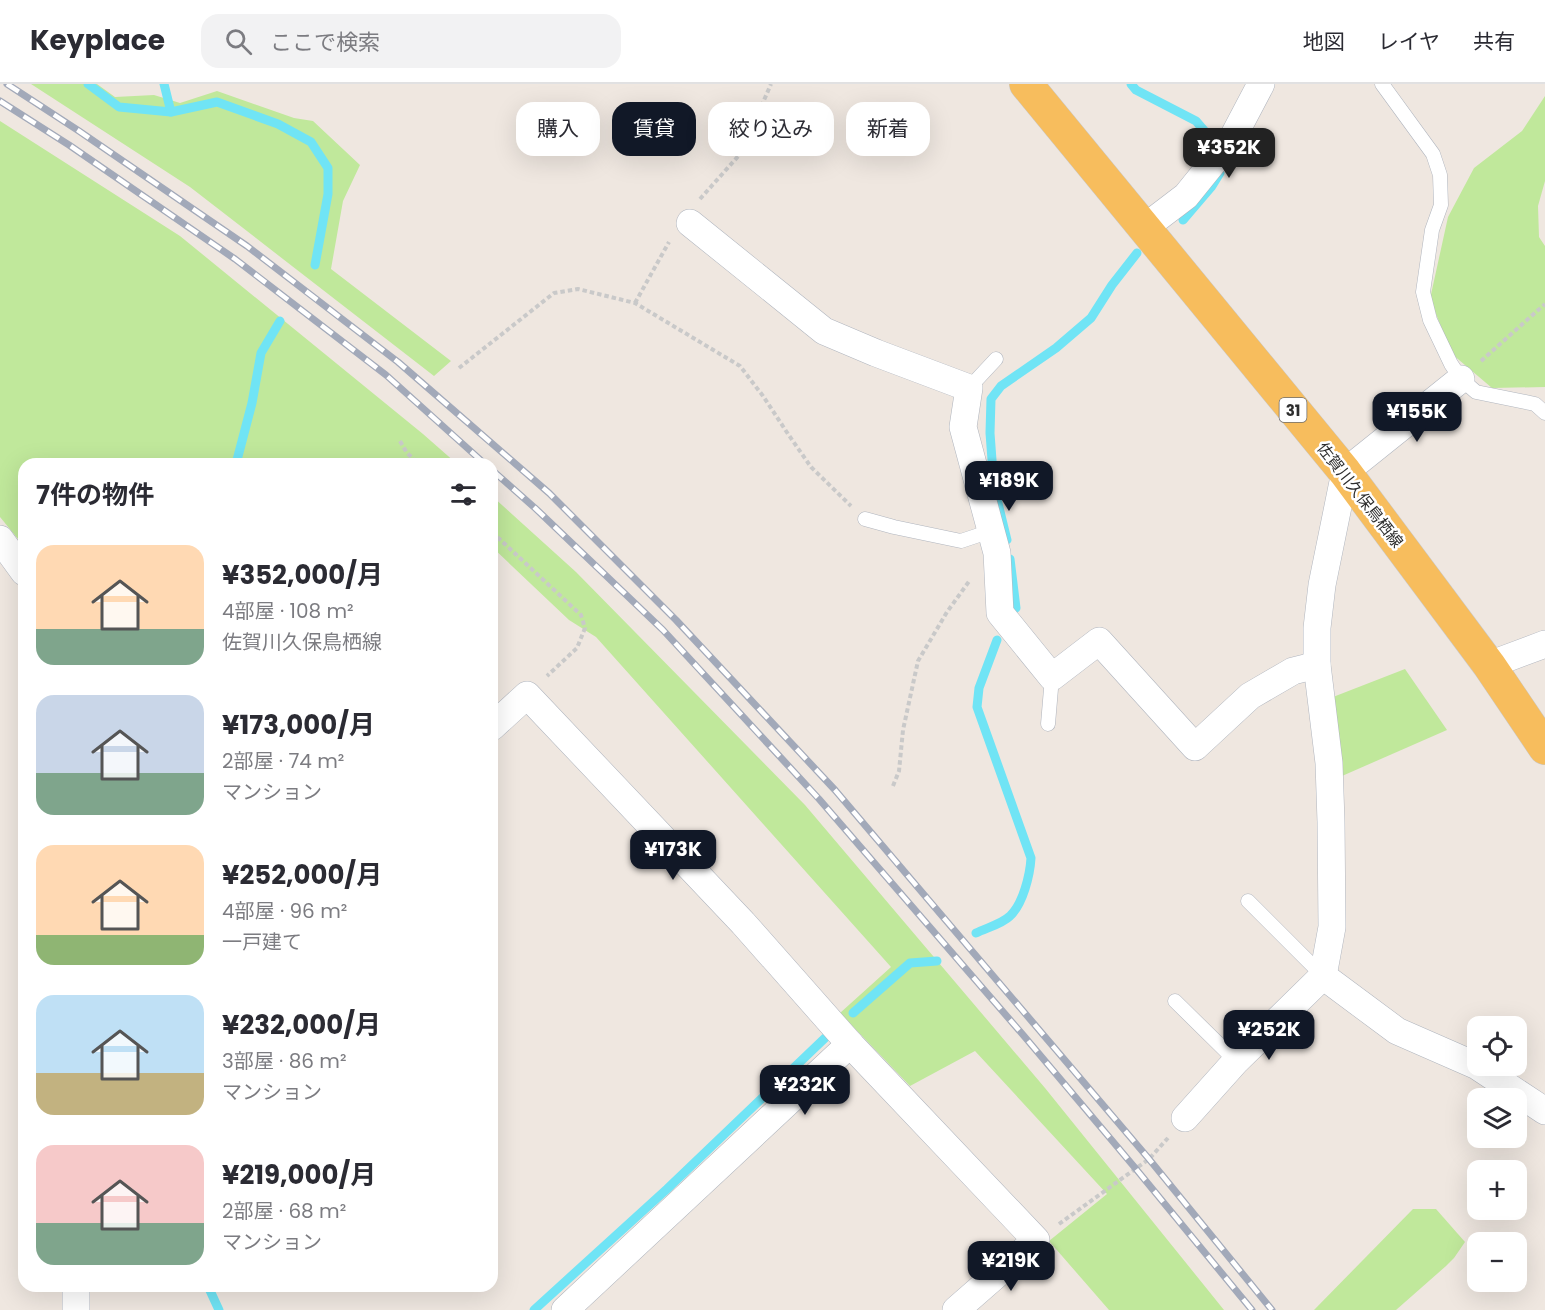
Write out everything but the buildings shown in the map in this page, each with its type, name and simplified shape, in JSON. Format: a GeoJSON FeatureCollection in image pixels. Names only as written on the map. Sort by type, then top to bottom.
{"type":"FeatureCollection","features":[{"type":"Feature","properties":{"kind":"main road","name":"佐賀川久保鳥栖線"},"geometry":{"type":"LineString","coordinates":[[1026,84],[1345,472],[1488,665],[1545,748]]}},
{"type":"Feature","properties":{"kind":"street"},"geometry":{"type":"LineString","coordinates":[[1144,228],[1186,196],[1232,139],[1261,84]]}},
{"type":"Feature","properties":{"kind":"street"},"geometry":{"type":"LineString","coordinates":[[686,221],[824,331],[969,388],[963,427],[994,542],[1000,613],[1052,677],[1099,641],[1195,747],[1250,696],[1293,671],[1317,664]]}},
{"type":"Feature","properties":{"kind":"street"},"geometry":{"type":"LineString","coordinates":[[1185,1118],[1236,1061],[1323,976],[1332,927],[1331,822],[1329,763],[1317,664],[1317,628],[1322,585],[1345,472],[1461,379]]}},
{"type":"Feature","properties":{"kind":"street"},"geometry":{"type":"LineString","coordinates":[[0,539],[18,564]]}},
{"type":"Feature","properties":{"kind":"street"},"geometry":{"type":"LineString","coordinates":[[1488,665],[1545,644]]}},
{"type":"Feature","properties":{"kind":"street"},"geometry":{"type":"LineString","coordinates":[[498,722],[527,695],[743,923],[850,1044],[1036,1240],[956,1310]]}},
{"type":"Feature","properties":{"kind":"street"},"geometry":{"type":"LineString","coordinates":[[1323,976],[1397,1031],[1477,1066],[1545,1111]]}},
{"type":"Feature","properties":{"kind":"street"},"geometry":{"type":"LineString","coordinates":[[565,1310],[850,1044]]}},
{"type":"Feature","properties":{"kind":"street"},"geometry":{"type":"LineString","coordinates":[[76,1292],[76,1310]]}},
{"type":"Feature","properties":{"kind":"lane"},"geometry":{"type":"LineString","coordinates":[[1382,84],[1433,154],[1440,175],[1441,205],[1432,230],[1423,292],[1430,320],[1451,364],[1461,379],[1476,392],[1535,404],[1545,412]]}},
{"type":"Feature","properties":{"kind":"lane"},"geometry":{"type":"LineString","coordinates":[[969,388],[996,359]]}},
{"type":"Feature","properties":{"kind":"lane"},"geometry":{"type":"LineString","coordinates":[[865,519],[961,541],[994,542]]}},
{"type":"Feature","properties":{"kind":"lane"},"geometry":{"type":"LineString","coordinates":[[1048,724],[1052,677]]}},
{"type":"Feature","properties":{"kind":"lane"},"geometry":{"type":"LineString","coordinates":[[1248,902],[1323,976]]}},
{"type":"Feature","properties":{"kind":"lane"},"geometry":{"type":"LineString","coordinates":[[1175,1001],[1236,1061]]}},
{"type":"Feature","properties":{"kind":"path"},"geometry":{"type":"LineString","coordinates":[[635,303],[686,221],[741,153],[771,84]]}},
{"type":"Feature","properties":{"kind":"path"},"geometry":{"type":"LineString","coordinates":[[459,368],[554,293],[578,289],[635,303],[740,366],[812,467],[865,519]]}},
{"type":"Feature","properties":{"kind":"path"},"geometry":{"type":"LineString","coordinates":[[1461,379],[1545,304]]}},
{"type":"Feature","properties":{"kind":"path"},"geometry":{"type":"LineString","coordinates":[[400,441],[412,458]]}},
{"type":"Feature","properties":{"kind":"path"},"geometry":{"type":"LineString","coordinates":[[498,538],[581,615],[585,628],[577,648],[527,695]]}},
{"type":"Feature","properties":{"kind":"path"},"geometry":{"type":"LineString","coordinates":[[893,786],[899,771],[903,730],[918,661],[947,612],[994,542]]}},
{"type":"Feature","properties":{"kind":"path"},"geometry":{"type":"LineString","coordinates":[[1036,1240],[1149,1159],[1185,1118]]}},
{"type":"Feature","properties":{"kind":"green space"},"geometry":{"type":"Polygon","coordinates":[[[31,84],[97,84],[115,97],[154,95],[180,103],[217,91],[294,118],[313,121],[360,165],[343,201],[331,269],[451,361],[434,376],[190,187],[31,84]]]}},
{"type":"Feature","properties":{"kind":"green space"},"geometry":{"type":"Polygon","coordinates":[[[1545,96],[1545,181],[1538,206],[1539,237],[1545,246],[1545,387],[1492,388],[1452,354],[1430,299],[1448,217],[1474,168],[1522,131],[1545,96]]]}},
{"type":"Feature","properties":{"kind":"green space"},"geometry":{"type":"Polygon","coordinates":[[[0,121],[180,236],[450,458],[18,458],[18,539],[0,517],[0,121]]]}},
{"type":"Feature","properties":{"kind":"green space"},"geometry":{"type":"Polygon","coordinates":[[[498,501],[576,572],[805,805],[1045,1088],[1224,1310],[1109,1310],[1049,1241],[1107,1194],[975,1051],[910,1086],[840,1013],[891,967],[596,637],[569,620],[498,553],[498,501]]]}},
{"type":"Feature","properties":{"kind":"green space"},"geometry":{"type":"Polygon","coordinates":[[[1405,669],[1447,730],[1342,776],[1333,697],[1405,669]]]}},
{"type":"Feature","properties":{"kind":"green space"},"geometry":{"type":"Polygon","coordinates":[[[1413,1209],[1436,1209],[1465,1242],[1454,1258],[1396,1310],[1314,1310],[1413,1209]]]}},
{"type":"Feature","properties":{"kind":"waterway"},"geometry":{"type":"LineString","coordinates":[[88,84],[119,107],[171,112]]}},
{"type":"Feature","properties":{"kind":"waterway"},"geometry":{"type":"LineString","coordinates":[[164,84],[171,112],[217,102],[278,124],[311,142],[328,168],[328,194],[315,265]]}},
{"type":"Feature","properties":{"kind":"waterway"},"geometry":{"type":"LineString","coordinates":[[1131,84],[1136,90],[1196,121],[1214,142]]}},
{"type":"Feature","properties":{"kind":"waterway"},"geometry":{"type":"LineString","coordinates":[[1183,220],[1220,173]]}},
{"type":"Feature","properties":{"kind":"waterway"},"geometry":{"type":"LineString","coordinates":[[1007,540],[994,487],[990,433],[991,399],[1001,386],[1056,348],[1091,318],[1112,285],[1137,253]]}},
{"type":"Feature","properties":{"kind":"waterway"},"geometry":{"type":"LineString","coordinates":[[238,458],[252,403],[261,353],[280,321]]}},
{"type":"Feature","properties":{"kind":"waterway"},"geometry":{"type":"LineString","coordinates":[[1010,559],[1016,608]]}},
{"type":"Feature","properties":{"kind":"waterway"},"geometry":{"type":"LineString","coordinates":[[976,933],[1003,921],[1015,911],[1025,889],[1031,858],[977,707],[979,688],[997,640]]}},
{"type":"Feature","properties":{"kind":"waterway"},"geometry":{"type":"LineString","coordinates":[[853,1013],[910,963],[937,961]]}},
{"type":"Feature","properties":{"kind":"waterway"},"geometry":{"type":"LineString","coordinates":[[534,1310],[667,1189],[825,1038]]}},
{"type":"Feature","properties":{"kind":"waterway"},"geometry":{"type":"LineString","coordinates":[[211,1292],[219,1310]]}},
{"type":"Feature","properties":{"kind":"railway"},"geometry":{"type":"LineString","coordinates":[[7,84],[247,246],[398,362],[549,493],[676,620],[835,790],[1149,1159],[1272,1310]]}},
{"type":"Feature","properties":{"kind":"railway"},"geometry":{"type":"LineString","coordinates":[[0,101],[69,145],[235,259],[386,375],[478,458]]}},
{"type":"Feature","properties":{"kind":"railway"},"geometry":{"type":"LineString","coordinates":[[498,475],[663,630],[819,799],[1024,1036],[1252,1310]]}}]}
